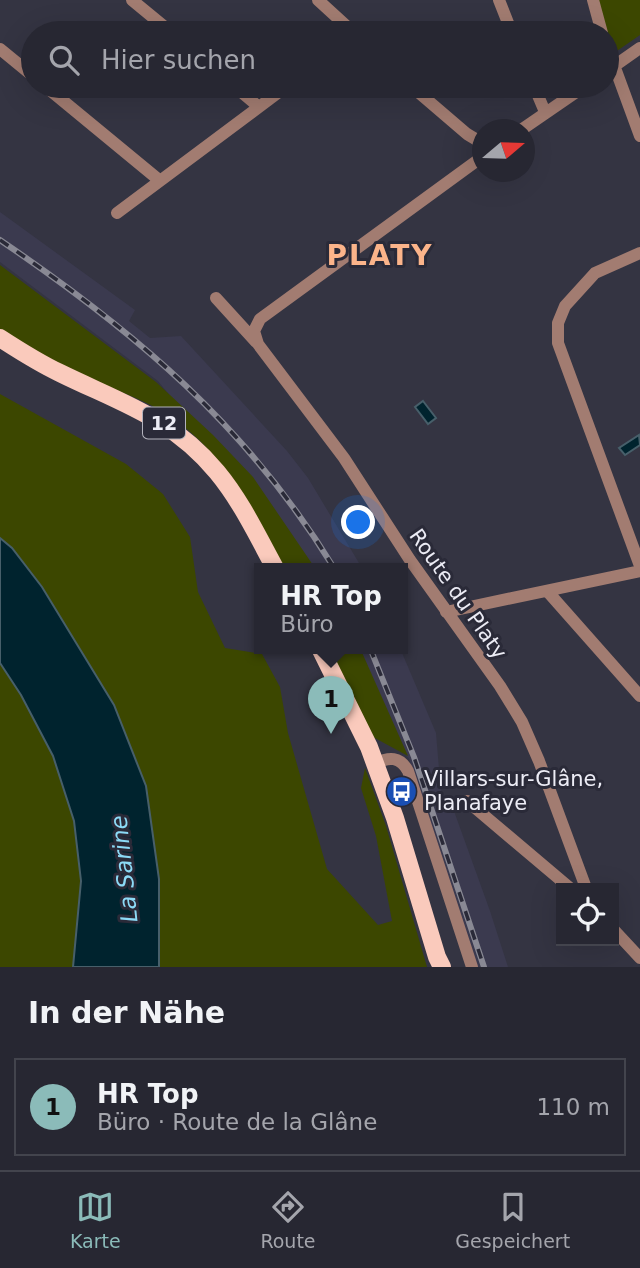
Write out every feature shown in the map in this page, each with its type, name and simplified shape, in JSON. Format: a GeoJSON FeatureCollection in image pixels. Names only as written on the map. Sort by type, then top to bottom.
{"type":"FeatureCollection","features":[{"type":"Feature","properties":{"kind":"main road","name":"12"},"geometry":{"type":"LineString","coordinates":[[0,338],[59,373],[136,407],[171,428],[200,454],[229,488],[272,563]]}},
{"type":"Feature","properties":{"kind":"main road"},"geometry":{"type":"LineString","coordinates":[[323,654],[359,723],[375,763],[440,962]]}},
{"type":"Feature","properties":{"kind":"street"},"geometry":{"type":"LineString","coordinates":[[132,0],[157,21]]}},
{"type":"Feature","properties":{"kind":"street"},"geometry":{"type":"LineString","coordinates":[[318,0],[341,21]]}},
{"type":"Feature","properties":{"kind":"street"},"geometry":{"type":"LineString","coordinates":[[499,0],[507,21]]}},
{"type":"Feature","properties":{"kind":"street"},"geometry":{"type":"LineString","coordinates":[[593,0],[599,21]]}},
{"type":"Feature","properties":{"kind":"street"},"geometry":{"type":"LineString","coordinates":[[619,62],[640,47]]}},
{"type":"Feature","properties":{"kind":"street"},"geometry":{"type":"LineString","coordinates":[[0,49],[21,66]]}},
{"type":"Feature","properties":{"kind":"street"},"geometry":{"type":"LineString","coordinates":[[619,89],[640,136]]}},
{"type":"Feature","properties":{"kind":"street"},"geometry":{"type":"LineString","coordinates":[[60,98],[159,180]]}},
{"type":"Feature","properties":{"kind":"street"},"geometry":{"type":"LineString","coordinates":[[248,98],[259,107]]}},
{"type":"Feature","properties":{"kind":"street"},"geometry":{"type":"LineString","coordinates":[[120,210],[271,98]]}},
{"type":"Feature","properties":{"kind":"street"},"geometry":{"type":"LineString","coordinates":[[425,98],[472,137]]}},
{"type":"Feature","properties":{"kind":"street"},"geometry":{"type":"LineString","coordinates":[[539,98],[545,112]]}},
{"type":"Feature","properties":{"kind":"street"},"geometry":{"type":"LineString","coordinates":[[535,120],[567,98]]}},
{"type":"Feature","properties":{"kind":"street"},"geometry":{"type":"LineString","coordinates":[[258,344],[254,331],[260,319],[472,164]]}},
{"type":"Feature","properties":{"kind":"street"},"geometry":{"type":"LineString","coordinates":[[446,612],[548,593],[640,569],[558,343],[558,323],[565,306],[595,273],[640,253]]}},
{"type":"Feature","properties":{"kind":"street","name":"Route du Platy"},"geometry":{"type":"LineString","coordinates":[[216,298],[258,344],[344,458],[446,612],[500,686],[522,722],[539,761],[584,883]]}},
{"type":"Feature","properties":{"kind":"street"},"geometry":{"type":"LineString","coordinates":[[548,593],[640,696]]}},
{"type":"Feature","properties":{"kind":"street"},"geometry":{"type":"LineString","coordinates":[[375,763],[386,758],[395,759],[403,763],[408,771],[472,967]]}},
{"type":"Feature","properties":{"kind":"street"},"geometry":{"type":"LineString","coordinates":[[467,801],[564,883]]}},
{"type":"Feature","properties":{"kind":"street"},"geometry":{"type":"LineString","coordinates":[[619,935],[640,958]]}},
{"type":"Feature","properties":{"kind":"shaded area"},"geometry":{"type":"Polygon","coordinates":[[[0,212],[135,310],[129,321],[150,338],[181,336],[287,451],[308,478],[359,563],[288,563],[254,499],[158,381],[0,262],[0,212]]]}},
{"type":"Feature","properties":{"kind":"shaded area"},"geometry":{"type":"Polygon","coordinates":[[[338,654],[403,654],[436,733],[441,793],[450,800],[508,967],[477,967],[409,759],[338,654]]]}},
{"type":"Feature","properties":{"kind":"green space"},"geometry":{"type":"Polygon","coordinates":[[[596,0],[640,0],[640,35],[619,50],[619,21],[603,21],[596,0]]]}},
{"type":"Feature","properties":{"kind":"green space"},"geometry":{"type":"Polygon","coordinates":[[[0,265],[156,382],[213,435],[253,477],[312,563],[281,563],[249,504],[221,464],[188,430],[168,415],[75,372],[0,331],[0,265]]]}},
{"type":"Feature","properties":{"kind":"green space"},"geometry":{"type":"Polygon","coordinates":[[[0,394],[126,464],[163,494],[190,537],[198,592],[225,648],[262,654],[280,687],[288,733],[327,869],[378,925],[392,921],[376,836],[361,788],[365,768],[386,826],[427,967],[159,967],[159,879],[146,786],[114,705],[42,587],[12,548],[0,538],[0,394]]]}},
{"type":"Feature","properties":{"kind":"green space"},"geometry":{"type":"Polygon","coordinates":[[[330,654],[363,654],[408,756],[373,737],[330,654]]]}},
{"type":"Feature","properties":{"kind":"green space"},"geometry":{"type":"Polygon","coordinates":[[[0,663],[21,695],[53,756],[74,821],[81,881],[73,967],[0,967],[0,663]]]}},
{"type":"Feature","properties":{"kind":"water"},"geometry":{"type":"Polygon","coordinates":[[[423,401],[436,418],[428,424],[415,407],[423,401]]]}},
{"type":"Feature","properties":{"kind":"water"},"geometry":{"type":"Polygon","coordinates":[[[639,435],[640,445],[625,455],[619,448],[639,435]]]}},
{"type":"Feature","properties":{"kind":"water","name":"La Sarine"},"geometry":{"type":"Polygon","coordinates":[[[0,538],[12,548],[42,587],[114,705],[146,786],[159,879],[159,967],[73,967],[81,881],[74,821],[53,756],[21,695],[0,663],[0,538]]]}},
{"type":"Feature","properties":{"kind":"railway"},"geometry":{"type":"LineString","coordinates":[[0,240],[98,311],[186,386],[264,470],[331,563]]}},
{"type":"Feature","properties":{"kind":"railway"},"geometry":{"type":"LineString","coordinates":[[372,654],[414,757],[484,967]]}},
{"type":"Feature","properties":{"kind":"place","name":"HR Top"},"geometry":{"type":"Point","coordinates":[331,734]}},
{"type":"Feature","properties":{"kind":"place","name":"Villars-sur-Glâne, Planafaye"},"geometry":{"type":"Point","coordinates":[401,791]}},
{"type":"Feature","properties":{"kind":"district","name":"PLATY"},"geometry":{"type":"Point","coordinates":[380,255]}}]}
